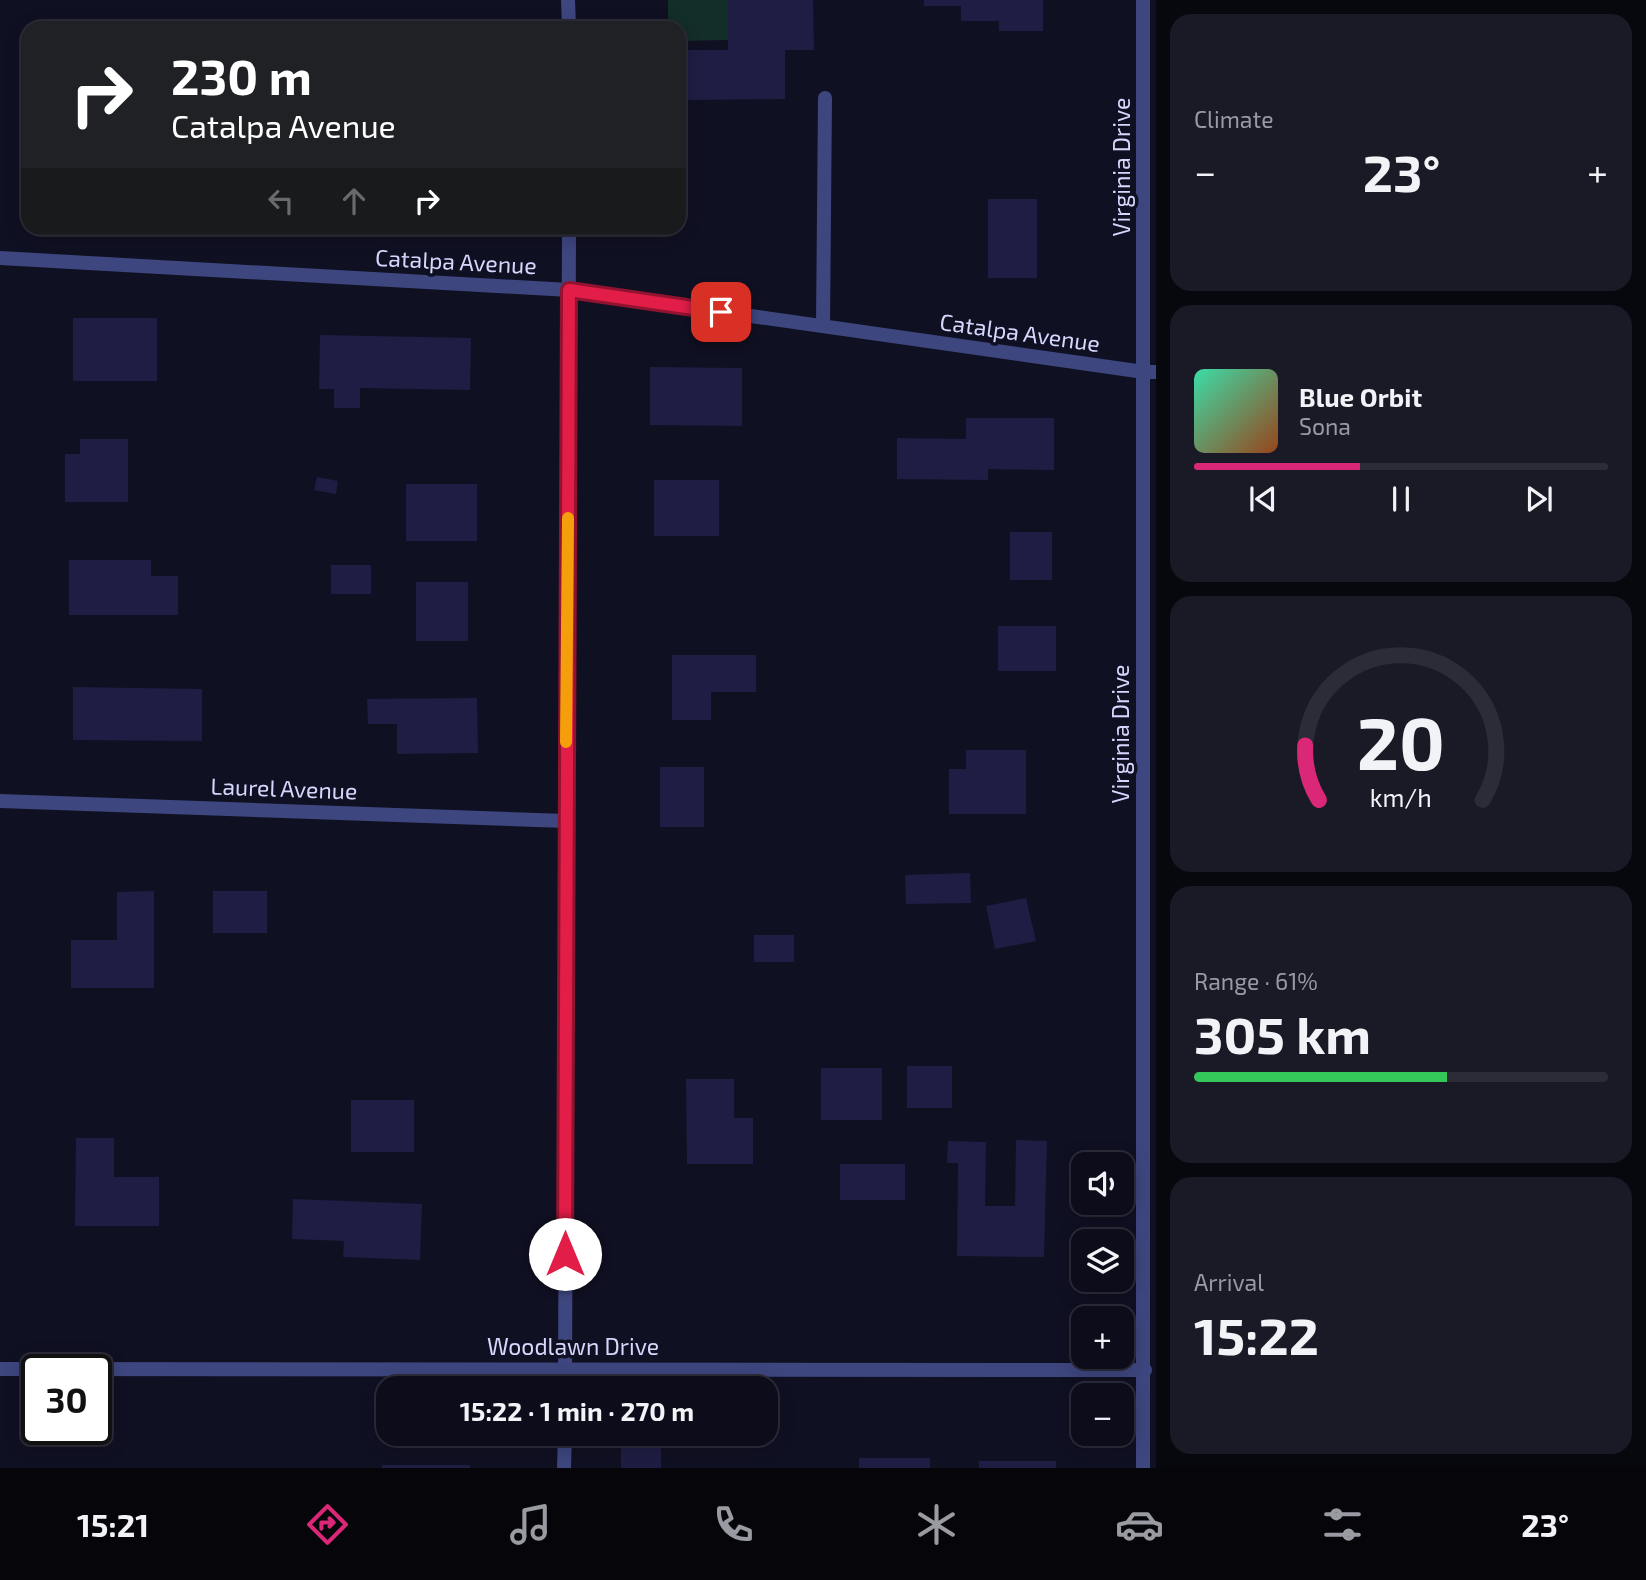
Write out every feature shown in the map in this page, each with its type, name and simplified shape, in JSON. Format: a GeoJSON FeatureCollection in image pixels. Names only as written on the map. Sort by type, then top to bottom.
{"type":"FeatureCollection","features":[{"type":"Feature","properties":{"kind":"street"},"geometry":{"type":"LineString","coordinates":[[568,0],[569,21]]}},
{"type":"Feature","properties":{"kind":"street","name":"Virginia Drive"},"geometry":{"type":"LineString","coordinates":[[1143,0],[1150,372],[1142,737],[1145,1370],[1143,1468]]}},
{"type":"Feature","properties":{"kind":"street"},"geometry":{"type":"LineString","coordinates":[[823,326],[825,98]]}},
{"type":"Feature","properties":{"kind":"street"},"geometry":{"type":"LineString","coordinates":[[565,1376],[569,235]]}},
{"type":"Feature","properties":{"kind":"street","name":"Catalpa Avenue"},"geometry":{"type":"LineString","coordinates":[[0,258],[569,290],[1150,372]]}},
{"type":"Feature","properties":{"kind":"street","name":"Laurel Avenue"},"geometry":{"type":"LineString","coordinates":[[0,801],[566,821]]}},
{"type":"Feature","properties":{"kind":"street","name":"Woodlawn Drive"},"geometry":{"type":"LineString","coordinates":[[0,1368],[1145,1370]]}},
{"type":"Feature","properties":{"kind":"street"},"geometry":{"type":"LineString","coordinates":[[564,1468],[565,1446]]}},
{"type":"Feature","properties":{"kind":"green space"},"geometry":{"type":"Polygon","coordinates":[[[668,0],[728,0],[728,40],[686,41],[686,21],[668,21],[668,0]]]}},
{"type":"Feature","properties":{"kind":"building"},"geometry":{"type":"Polygon","coordinates":[[[728,0],[813,0],[814,50],[785,50],[785,99],[686,100],[686,50],[728,50],[728,0]]]}},
{"type":"Feature","properties":{"kind":"building"},"geometry":{"type":"Polygon","coordinates":[[[924,0],[1043,0],[1043,31],[999,31],[999,21],[961,21],[961,6],[924,6],[924,0]]]}},
{"type":"Feature","properties":{"kind":"building"},"geometry":{"type":"Polygon","coordinates":[[[988,199],[1037,199],[1037,278],[988,278],[988,199]]]}},
{"type":"Feature","properties":{"kind":"building"},"geometry":{"type":"Polygon","coordinates":[[[73,318],[157,318],[157,381],[73,381],[73,318]]]}},
{"type":"Feature","properties":{"kind":"building"},"geometry":{"type":"Polygon","coordinates":[[[320,335],[471,338],[470,390],[360,388],[360,408],[334,408],[334,389],[319,389],[320,335]]]}},
{"type":"Feature","properties":{"kind":"building"},"geometry":{"type":"Polygon","coordinates":[[[650,367],[742,368],[742,426],[650,425],[650,367]]]}},
{"type":"Feature","properties":{"kind":"building"},"geometry":{"type":"Polygon","coordinates":[[[966,418],[1054,418],[1054,470],[988,469],[988,480],[897,479],[897,438],[966,439],[966,418]]]}},
{"type":"Feature","properties":{"kind":"building"},"geometry":{"type":"Polygon","coordinates":[[[80,439],[128,439],[128,502],[65,502],[65,454],[80,454],[80,439]]]}},
{"type":"Feature","properties":{"kind":"building"},"geometry":{"type":"Polygon","coordinates":[[[317,477],[338,481],[336,494],[314,490],[317,477]]]}},
{"type":"Feature","properties":{"kind":"building"},"geometry":{"type":"Polygon","coordinates":[[[654,480],[719,480],[719,536],[654,536],[654,480]]]}},
{"type":"Feature","properties":{"kind":"building"},"geometry":{"type":"Polygon","coordinates":[[[406,484],[477,484],[477,541],[406,541],[406,484]]]}},
{"type":"Feature","properties":{"kind":"building"},"geometry":{"type":"Polygon","coordinates":[[[1010,532],[1052,532],[1052,580],[1010,580],[1010,532]]]}},
{"type":"Feature","properties":{"kind":"building"},"geometry":{"type":"Polygon","coordinates":[[[69,560],[151,560],[151,576],[178,576],[178,615],[69,615],[69,560]]]}},
{"type":"Feature","properties":{"kind":"building"},"geometry":{"type":"Polygon","coordinates":[[[331,565],[371,565],[371,594],[331,594],[331,565]]]}},
{"type":"Feature","properties":{"kind":"building"},"geometry":{"type":"Polygon","coordinates":[[[416,582],[468,582],[468,641],[416,641],[416,582]]]}},
{"type":"Feature","properties":{"kind":"building"},"geometry":{"type":"Polygon","coordinates":[[[998,626],[1056,626],[1056,671],[998,671],[998,626]]]}},
{"type":"Feature","properties":{"kind":"building"},"geometry":{"type":"Polygon","coordinates":[[[672,655],[756,655],[756,692],[711,692],[711,720],[672,720],[672,655]]]}},
{"type":"Feature","properties":{"kind":"building"},"geometry":{"type":"Polygon","coordinates":[[[73,687],[202,689],[202,741],[73,740],[73,687]]]}},
{"type":"Feature","properties":{"kind":"building"},"geometry":{"type":"Polygon","coordinates":[[[477,698],[478,753],[397,754],[397,724],[368,724],[367,699],[477,698]]]}},
{"type":"Feature","properties":{"kind":"building"},"geometry":{"type":"Polygon","coordinates":[[[966,750],[1026,750],[1026,814],[949,814],[949,769],[966,769],[966,750]]]}},
{"type":"Feature","properties":{"kind":"building"},"geometry":{"type":"Polygon","coordinates":[[[660,767],[704,767],[704,827],[660,827],[660,767]]]}},
{"type":"Feature","properties":{"kind":"building"},"geometry":{"type":"Polygon","coordinates":[[[970,873],[971,903],[906,904],[905,875],[970,873]]]}},
{"type":"Feature","properties":{"kind":"building"},"geometry":{"type":"Polygon","coordinates":[[[154,891],[154,988],[71,988],[71,940],[117,940],[117,892],[154,891]]]}},
{"type":"Feature","properties":{"kind":"building"},"geometry":{"type":"Polygon","coordinates":[[[213,891],[267,891],[267,933],[213,933],[213,891]]]}},
{"type":"Feature","properties":{"kind":"building"},"geometry":{"type":"Polygon","coordinates":[[[1026,898],[1036,941],[995,949],[986,906],[1026,898]]]}},
{"type":"Feature","properties":{"kind":"building"},"geometry":{"type":"Polygon","coordinates":[[[754,935],[794,935],[794,962],[754,962],[754,935]]]}},
{"type":"Feature","properties":{"kind":"building"},"geometry":{"type":"Polygon","coordinates":[[[907,1066],[952,1066],[952,1108],[907,1108],[907,1066]]]}},
{"type":"Feature","properties":{"kind":"building"},"geometry":{"type":"Polygon","coordinates":[[[821,1068],[882,1068],[882,1120],[821,1120],[821,1068]]]}},
{"type":"Feature","properties":{"kind":"building"},"geometry":{"type":"Polygon","coordinates":[[[686,1079],[734,1079],[734,1118],[753,1118],[753,1164],[687,1164],[686,1079]]]}},
{"type":"Feature","properties":{"kind":"building"},"geometry":{"type":"Polygon","coordinates":[[[351,1100],[414,1100],[414,1152],[351,1152],[351,1100]]]}},
{"type":"Feature","properties":{"kind":"building"},"geometry":{"type":"Polygon","coordinates":[[[76,1138],[114,1138],[114,1177],[159,1177],[159,1226],[75,1226],[76,1138]]]}},
{"type":"Feature","properties":{"kind":"building"},"geometry":{"type":"Polygon","coordinates":[[[1016,1140],[1047,1141],[1044,1257],[957,1256],[958,1163],[947,1163],[948,1141],[986,1142],[985,1206],[1015,1206],[1016,1140]]]}},
{"type":"Feature","properties":{"kind":"building"},"geometry":{"type":"Polygon","coordinates":[[[840,1164],[905,1164],[905,1200],[840,1200],[840,1164]]]}},
{"type":"Feature","properties":{"kind":"building"},"geometry":{"type":"Polygon","coordinates":[[[293,1199],[422,1204],[420,1260],[343,1257],[344,1241],[292,1239],[293,1199]]]}},
{"type":"Feature","properties":{"kind":"building"},"geometry":{"type":"Polygon","coordinates":[[[621,1446],[661,1446],[661,1468],[621,1468],[621,1446]]]}},
{"type":"Feature","properties":{"kind":"building"},"geometry":{"type":"Polygon","coordinates":[[[859,1458],[930,1458],[930,1468],[859,1468],[859,1458]]]}},
{"type":"Feature","properties":{"kind":"building"},"geometry":{"type":"Polygon","coordinates":[[[979,1461],[1056,1461],[1056,1468],[979,1468],[979,1461]]]}},
{"type":"Feature","properties":{"kind":"building"},"geometry":{"type":"Polygon","coordinates":[[[382,1465],[470,1465],[470,1468],[382,1468],[382,1465]]]}},
{"type":"Feature","properties":{"kind":"slow traffic"},"geometry":{"type":"LineString","coordinates":[[566,742],[568,518]]}},
{"type":"Feature","properties":{"kind":"route"},"geometry":{"type":"LineString","coordinates":[[565,1254],[569,290],[721,312]]}}]}
